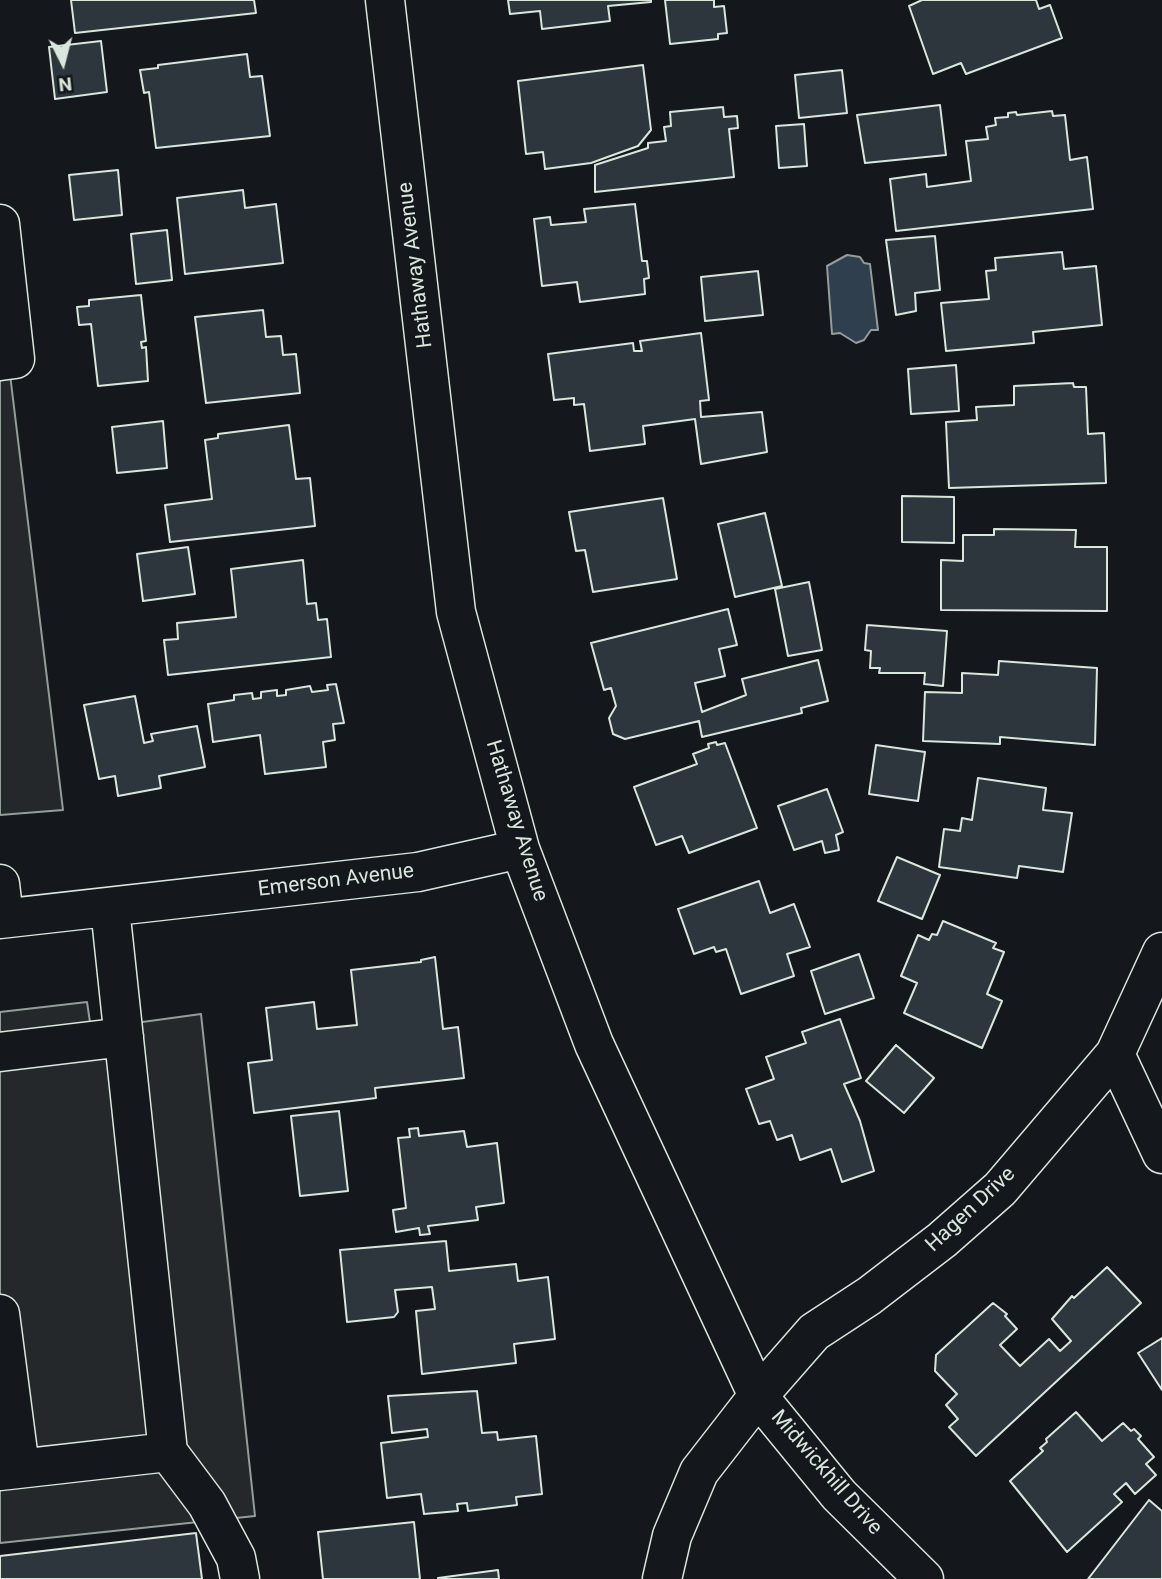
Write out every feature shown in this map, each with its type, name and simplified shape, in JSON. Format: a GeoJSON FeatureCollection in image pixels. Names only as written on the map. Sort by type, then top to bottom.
{"type":"FeatureCollection","features":[{"type":"Feature","properties":{"kind":"street","name":"Hathaway Avenue"},"geometry":{"type":"LineString","coordinates":[[385,0],[456,612],[520,849],[594,1044],[758,1396]]}},
{"type":"Feature","properties":{"kind":"street"},"geometry":{"type":"LineString","coordinates":[[0,224],[15,359],[0,361]]}},
{"type":"Feature","properties":{"kind":"street","name":"Emerson Avenue"},"geometry":{"type":"LineString","coordinates":[[1,907],[110,908],[149,904],[418,872],[520,849]]}},
{"type":"Feature","properties":{"kind":"street"},"geometry":{"type":"LineString","coordinates":[[110,908],[168,1452],[208,1504],[236,1558],[240,1579]]}},
{"type":"Feature","properties":{"kind":"street","name":"Hagen Drive"},"geometry":{"type":"LineString","coordinates":[[758,1396],[814,1332],[869,1296],[943,1240],[1000,1189],[1115,1054],[1162,952]]}},
{"type":"Feature","properties":{"kind":"street"},"geometry":{"type":"LineString","coordinates":[[0,1052],[124,1037]]}},
{"type":"Feature","properties":{"kind":"street"},"geometry":{"type":"LineString","coordinates":[[1115,1054],[1162,1154]]}},
{"type":"Feature","properties":{"kind":"street"},"geometry":{"type":"LineString","coordinates":[[0,1314],[10,1469],[168,1452]]}},
{"type":"Feature","properties":{"kind":"street"},"geometry":{"type":"LineString","coordinates":[[662,1579],[672,1536],[699,1472],[758,1396]]}},
{"type":"Feature","properties":{"kind":"street","name":"Midwickhill Drive"},"geometry":{"type":"LineString","coordinates":[[758,1396],[839,1494],[924,1579]]}},
{"type":"Feature","properties":{"kind":"shaded area"},"geometry":{"type":"Polygon","coordinates":[[[0,292],[63,810],[0,815],[0,292]]]}},
{"type":"Feature","properties":{"kind":"shaded area"},"geometry":{"type":"Polygon","coordinates":[[[87,1002],[91,1029],[201,1014],[255,1516],[0,1543],[0,1012],[87,1002]]]}},
{"type":"Feature","properties":{"kind":"water"},"geometry":{"type":"Polygon","coordinates":[[[847,255],[860,257],[864,263],[870,264],[878,330],[871,330],[864,340],[856,343],[840,333],[832,334],[827,266],[847,255]]]}},
{"type":"Feature","properties":{"kind":"building"},"geometry":{"type":"Polygon","coordinates":[[[71,0],[254,0],[256,13],[75,33],[71,0]]]}},
{"type":"Feature","properties":{"kind":"building"},"geometry":{"type":"Polygon","coordinates":[[[508,0],[651,2],[608,6],[610,21],[542,29],[540,11],[510,14],[508,0]]]}},
{"type":"Feature","properties":{"kind":"building"},"geometry":{"type":"Polygon","coordinates":[[[665,0],[714,0],[714,7],[724,6],[727,33],[718,34],[718,39],[670,44],[665,0]]]}},
{"type":"Feature","properties":{"kind":"building"},"geometry":{"type":"Polygon","coordinates":[[[922,0],[1036,0],[1039,9],[1050,5],[1062,38],[966,74],[961,63],[933,74],[909,6],[922,0]]]}},
{"type":"Feature","properties":{"kind":"building"},"geometry":{"type":"Polygon","coordinates":[[[101,41],[107,92],[55,99],[49,47],[101,41]]]}},
{"type":"Feature","properties":{"kind":"building"},"geometry":{"type":"Polygon","coordinates":[[[247,54],[250,77],[262,76],[270,136],[156,148],[149,92],[144,93],[140,70],[158,68],[158,65],[247,54]]]}},
{"type":"Feature","properties":{"kind":"building"},"geometry":{"type":"Polygon","coordinates":[[[643,65],[651,130],[638,146],[591,163],[545,169],[543,152],[526,154],[518,81],[643,65]]]}},
{"type":"Feature","properties":{"kind":"building"},"geometry":{"type":"Polygon","coordinates":[[[842,70],[847,113],[799,118],[795,75],[842,70]]]}},
{"type":"Feature","properties":{"kind":"building"},"geometry":{"type":"Polygon","coordinates":[[[940,105],[946,155],[865,163],[857,115],[940,105]]]}},
{"type":"Feature","properties":{"kind":"building"},"geometry":{"type":"Polygon","coordinates":[[[723,107],[724,117],[737,116],[738,128],[729,129],[734,177],[595,192],[595,165],[648,148],[648,143],[666,141],[664,127],[671,126],[670,112],[723,107]]]}},
{"type":"Feature","properties":{"kind":"building"},"geometry":{"type":"Polygon","coordinates":[[[1052,111],[1053,116],[1065,115],[1070,160],[1087,157],[1093,209],[896,231],[890,179],[926,174],[927,187],[971,181],[966,141],[988,139],[986,127],[996,125],[995,118],[1008,117],[1008,113],[1016,112],[1017,115],[1052,111]]]}},
{"type":"Feature","properties":{"kind":"building"},"geometry":{"type":"Polygon","coordinates":[[[804,124],[807,166],[779,168],[776,126],[804,124]]]}},
{"type":"Feature","properties":{"kind":"building"},"geometry":{"type":"Polygon","coordinates":[[[118,170],[122,215],[74,220],[69,175],[118,170]]]}},
{"type":"Feature","properties":{"kind":"building"},"geometry":{"type":"Polygon","coordinates":[[[243,190],[245,208],[276,204],[283,263],[185,274],[177,198],[243,190]]]}},
{"type":"Feature","properties":{"kind":"building"},"geometry":{"type":"Polygon","coordinates":[[[635,204],[642,261],[647,261],[649,278],[644,279],[645,294],[580,302],[577,282],[542,286],[534,219],[550,217],[551,225],[586,222],[584,209],[635,204]]]}},
{"type":"Feature","properties":{"kind":"building"},"geometry":{"type":"Polygon","coordinates":[[[167,230],[172,280],[136,284],[131,234],[167,230]]]}},
{"type":"Feature","properties":{"kind":"building"},"geometry":{"type":"Polygon","coordinates":[[[935,236],[940,290],[915,293],[916,311],[896,315],[886,240],[935,236]]]}},
{"type":"Feature","properties":{"kind":"building"},"geometry":{"type":"Polygon","coordinates":[[[1062,252],[1064,269],[1096,266],[1102,325],[1033,332],[1034,343],[946,351],[941,303],[989,299],[986,271],[996,270],[995,258],[1062,252]]]}},
{"type":"Feature","properties":{"kind":"building"},"geometry":{"type":"Polygon","coordinates":[[[758,271],[763,315],[705,321],[701,277],[758,271]]]}},
{"type":"Feature","properties":{"kind":"building"},"geometry":{"type":"Polygon","coordinates":[[[141,295],[146,341],[141,342],[142,348],[146,347],[148,381],[98,386],[91,324],[79,325],[77,307],[89,306],[89,300],[141,295]]]}},
{"type":"Feature","properties":{"kind":"building"},"geometry":{"type":"Polygon","coordinates":[[[263,310],[266,337],[281,336],[283,355],[296,354],[300,393],[206,403],[195,317],[263,310]]]}},
{"type":"Feature","properties":{"kind":"building"},"geometry":{"type":"Polygon","coordinates":[[[701,333],[709,400],[700,401],[701,417],[762,412],[767,452],[701,464],[695,419],[643,426],[645,444],[590,451],[584,404],[574,405],[574,398],[554,400],[548,354],[633,343],[634,351],[642,351],[640,341],[701,333]]]}},
{"type":"Feature","properties":{"kind":"building"},"geometry":{"type":"Polygon","coordinates":[[[956,365],[959,411],[911,414],[908,369],[956,365]]]}},
{"type":"Feature","properties":{"kind":"building"},"geometry":{"type":"Polygon","coordinates":[[[1073,383],[1074,387],[1086,387],[1088,434],[1104,433],[1106,483],[949,488],[946,422],[977,420],[976,407],[1014,405],[1014,386],[1073,383]]]}},
{"type":"Feature","properties":{"kind":"building"},"geometry":{"type":"Polygon","coordinates":[[[163,421],[167,468],[117,473],[112,427],[163,421]]]}},
{"type":"Feature","properties":{"kind":"building"},"geometry":{"type":"Polygon","coordinates":[[[289,425],[296,479],[310,478],[315,526],[170,542],[165,505],[212,499],[205,440],[218,438],[218,434],[289,425]]]}},
{"type":"Feature","properties":{"kind":"building"},"geometry":{"type":"Polygon","coordinates":[[[902,496],[954,497],[954,543],[902,542],[902,496]]]}},
{"type":"Feature","properties":{"kind":"building"},"geometry":{"type":"Polygon","coordinates":[[[663,498],[677,579],[593,592],[585,550],[576,551],[569,512],[663,498]]]}},
{"type":"Feature","properties":{"kind":"building"},"geometry":{"type":"Polygon","coordinates":[[[765,513],[782,586],[735,597],[718,524],[765,513]]]}},
{"type":"Feature","properties":{"kind":"building"},"geometry":{"type":"Polygon","coordinates":[[[994,529],[1076,530],[1075,547],[1107,547],[1107,611],[941,610],[941,560],[963,561],[963,535],[994,535],[994,529]]]}},
{"type":"Feature","properties":{"kind":"building"},"geometry":{"type":"Polygon","coordinates":[[[188,547],[195,594],[143,601],[137,554],[188,547]]]}},
{"type":"Feature","properties":{"kind":"building"},"geometry":{"type":"Polygon","coordinates":[[[303,560],[307,604],[316,603],[318,620],[327,619],[331,657],[168,675],[164,640],[178,639],[177,623],[236,617],[231,569],[303,560]]]}},
{"type":"Feature","properties":{"kind":"building"},"geometry":{"type":"Polygon","coordinates":[[[809,582],[822,650],[788,656],[775,589],[809,582]]]}},
{"type":"Feature","properties":{"kind":"building"},"geometry":{"type":"Polygon","coordinates":[[[728,609],[737,645],[719,649],[725,676],[695,683],[702,712],[746,695],[742,679],[818,660],[828,701],[801,708],[802,713],[702,737],[699,721],[625,739],[613,734],[609,718],[616,706],[611,688],[604,690],[591,643],[728,609]]]}},
{"type":"Feature","properties":{"kind":"building"},"geometry":{"type":"Polygon","coordinates":[[[867,625],[947,631],[943,686],[924,684],[925,673],[879,673],[880,668],[870,668],[871,651],[865,650],[867,625]]]}},
{"type":"Feature","properties":{"kind":"building"},"geometry":{"type":"Polygon","coordinates":[[[999,661],[1097,668],[1095,745],[1000,737],[1000,744],[923,741],[925,692],[962,693],[962,673],[998,675],[999,661]]]}},
{"type":"Feature","properties":{"kind":"building"},"geometry":{"type":"Polygon","coordinates":[[[336,684],[344,723],[333,724],[335,740],[323,742],[326,767],[265,774],[260,735],[213,742],[208,704],[234,700],[234,695],[252,693],[253,699],[261,698],[261,692],[277,690],[277,696],[286,695],[286,690],[310,686],[312,692],[328,690],[327,685],[336,684]]]}},
{"type":"Feature","properties":{"kind":"building"},"geometry":{"type":"Polygon","coordinates":[[[135,696],[144,743],[153,741],[151,734],[197,726],[205,767],[159,776],[161,788],[118,796],[115,776],[99,779],[84,705],[135,696]]]}},
{"type":"Feature","properties":{"kind":"building"},"geometry":{"type":"Polygon","coordinates":[[[716,742],[717,745],[725,743],[757,828],[689,853],[682,836],[656,845],[634,787],[697,764],[693,754],[716,742]]]}},
{"type":"Feature","properties":{"kind":"building"},"geometry":{"type":"Polygon","coordinates":[[[876,745],[925,752],[918,801],[869,794],[876,745]]]}},
{"type":"Feature","properties":{"kind":"building"},"geometry":{"type":"Polygon","coordinates":[[[978,778],[1046,788],[1043,810],[1072,813],[1063,872],[1019,866],[1017,878],[939,867],[944,829],[960,831],[962,818],[972,820],[978,778]]]}},
{"type":"Feature","properties":{"kind":"building"},"geometry":{"type":"Polygon","coordinates":[[[827,789],[843,832],[836,835],[839,850],[825,853],[822,841],[794,850],[778,806],[827,789]]]}},
{"type":"Feature","properties":{"kind":"building"},"geometry":{"type":"Polygon","coordinates":[[[897,857],[940,875],[922,919],[878,901],[897,857]]]}},
{"type":"Feature","properties":{"kind":"building"},"geometry":{"type":"Polygon","coordinates":[[[759,881],[770,913],[794,904],[810,947],[787,954],[794,976],[741,994],[726,949],[716,952],[714,947],[694,954],[678,909],[759,881]]]}},
{"type":"Feature","properties":{"kind":"building"},"geometry":{"type":"Polygon","coordinates":[[[943,921],[996,943],[993,948],[1004,952],[987,994],[1002,1001],[982,1048],[904,1013],[917,983],[901,976],[918,935],[929,940],[932,934],[937,935],[943,921]]]}},
{"type":"Feature","properties":{"kind":"building"},"geometry":{"type":"Polygon","coordinates":[[[859,954],[874,998],[825,1014],[811,971],[859,954]]]}},
{"type":"Feature","properties":{"kind":"building"},"geometry":{"type":"Polygon","coordinates":[[[435,957],[443,1029],[458,1027],[464,1078],[375,1088],[376,1098],[254,1113],[248,1063],[272,1060],[266,1008],[314,1002],[317,1029],[357,1025],[351,970],[421,962],[435,957]]]}},
{"type":"Feature","properties":{"kind":"building"},"geometry":{"type":"Polygon","coordinates":[[[840,1019],[861,1078],[844,1084],[860,1121],[874,1171],[842,1182],[831,1149],[800,1160],[792,1135],[777,1140],[770,1121],[759,1124],[746,1089],[774,1079],[766,1057],[806,1043],[802,1032],[840,1019]]]}},
{"type":"Feature","properties":{"kind":"building"},"geometry":{"type":"Polygon","coordinates":[[[896,1045],[934,1078],[904,1113],[866,1081],[896,1045]]]}},
{"type":"Feature","properties":{"kind":"building"},"geometry":{"type":"Polygon","coordinates":[[[339,1111],[348,1191],[300,1196],[291,1116],[339,1111]]]}},
{"type":"Feature","properties":{"kind":"building"},"geometry":{"type":"Polygon","coordinates":[[[418,1128],[419,1136],[464,1131],[467,1147],[497,1143],[504,1203],[476,1207],[478,1220],[428,1226],[430,1234],[420,1235],[419,1228],[396,1232],[393,1210],[406,1208],[398,1138],[410,1137],[409,1129],[418,1128]]]}},
{"type":"Feature","properties":{"kind":"building"},"geometry":{"type":"Polygon","coordinates":[[[446,1241],[449,1271],[516,1264],[518,1281],[548,1277],[555,1339],[514,1344],[516,1363],[422,1374],[416,1311],[435,1309],[432,1287],[395,1290],[398,1312],[394,1317],[347,1322],[340,1250],[446,1241]]]}},
{"type":"Feature","properties":{"kind":"building"},"geometry":{"type":"Polygon","coordinates":[[[1107,1267],[1141,1303],[976,1456],[949,1427],[958,1419],[946,1405],[957,1394],[935,1371],[936,1355],[993,1303],[1007,1314],[1005,1316],[1017,1329],[1000,1345],[1020,1366],[1049,1339],[1060,1351],[1071,1341],[1052,1319],[1072,1296],[1074,1298],[1107,1267]]]}},
{"type":"Feature","properties":{"kind":"building"},"geometry":{"type":"Polygon","coordinates":[[[1162,1338],[1162,1390],[1138,1353],[1162,1338]]]}},
{"type":"Feature","properties":{"kind":"building"},"geometry":{"type":"Polygon","coordinates":[[[477,1391],[482,1433],[497,1432],[498,1440],[536,1436],[542,1494],[516,1497],[517,1505],[468,1511],[467,1503],[457,1504],[458,1511],[424,1514],[421,1494],[387,1498],[381,1443],[428,1437],[427,1429],[392,1433],[388,1396],[477,1391]]]}},
{"type":"Feature","properties":{"kind":"building"},"geometry":{"type":"Polygon","coordinates":[[[1076,1412],[1102,1441],[1123,1423],[1131,1431],[1134,1429],[1141,1436],[1138,1439],[1154,1457],[1146,1464],[1156,1475],[1135,1494],[1126,1483],[1114,1494],[1122,1502],[1067,1552],[1010,1481],[1043,1451],[1040,1448],[1047,1442],[1046,1439],[1076,1412]]]}},
{"type":"Feature","properties":{"kind":"building"},"geometry":{"type":"Polygon","coordinates":[[[1149,1500],[1162,1511],[1162,1579],[1088,1579],[1149,1500]]]}},
{"type":"Feature","properties":{"kind":"building"},"geometry":{"type":"Polygon","coordinates":[[[414,1522],[420,1579],[323,1579],[318,1532],[414,1522]]]}},
{"type":"Feature","properties":{"kind":"building"},"geometry":{"type":"Polygon","coordinates":[[[196,1533],[202,1579],[0,1579],[0,1556],[196,1533]]]}},
{"type":"Feature","properties":{"kind":"building"},"geometry":{"type":"Polygon","coordinates":[[[498,1570],[499,1579],[438,1579],[438,1578],[498,1570]]]}}]}
